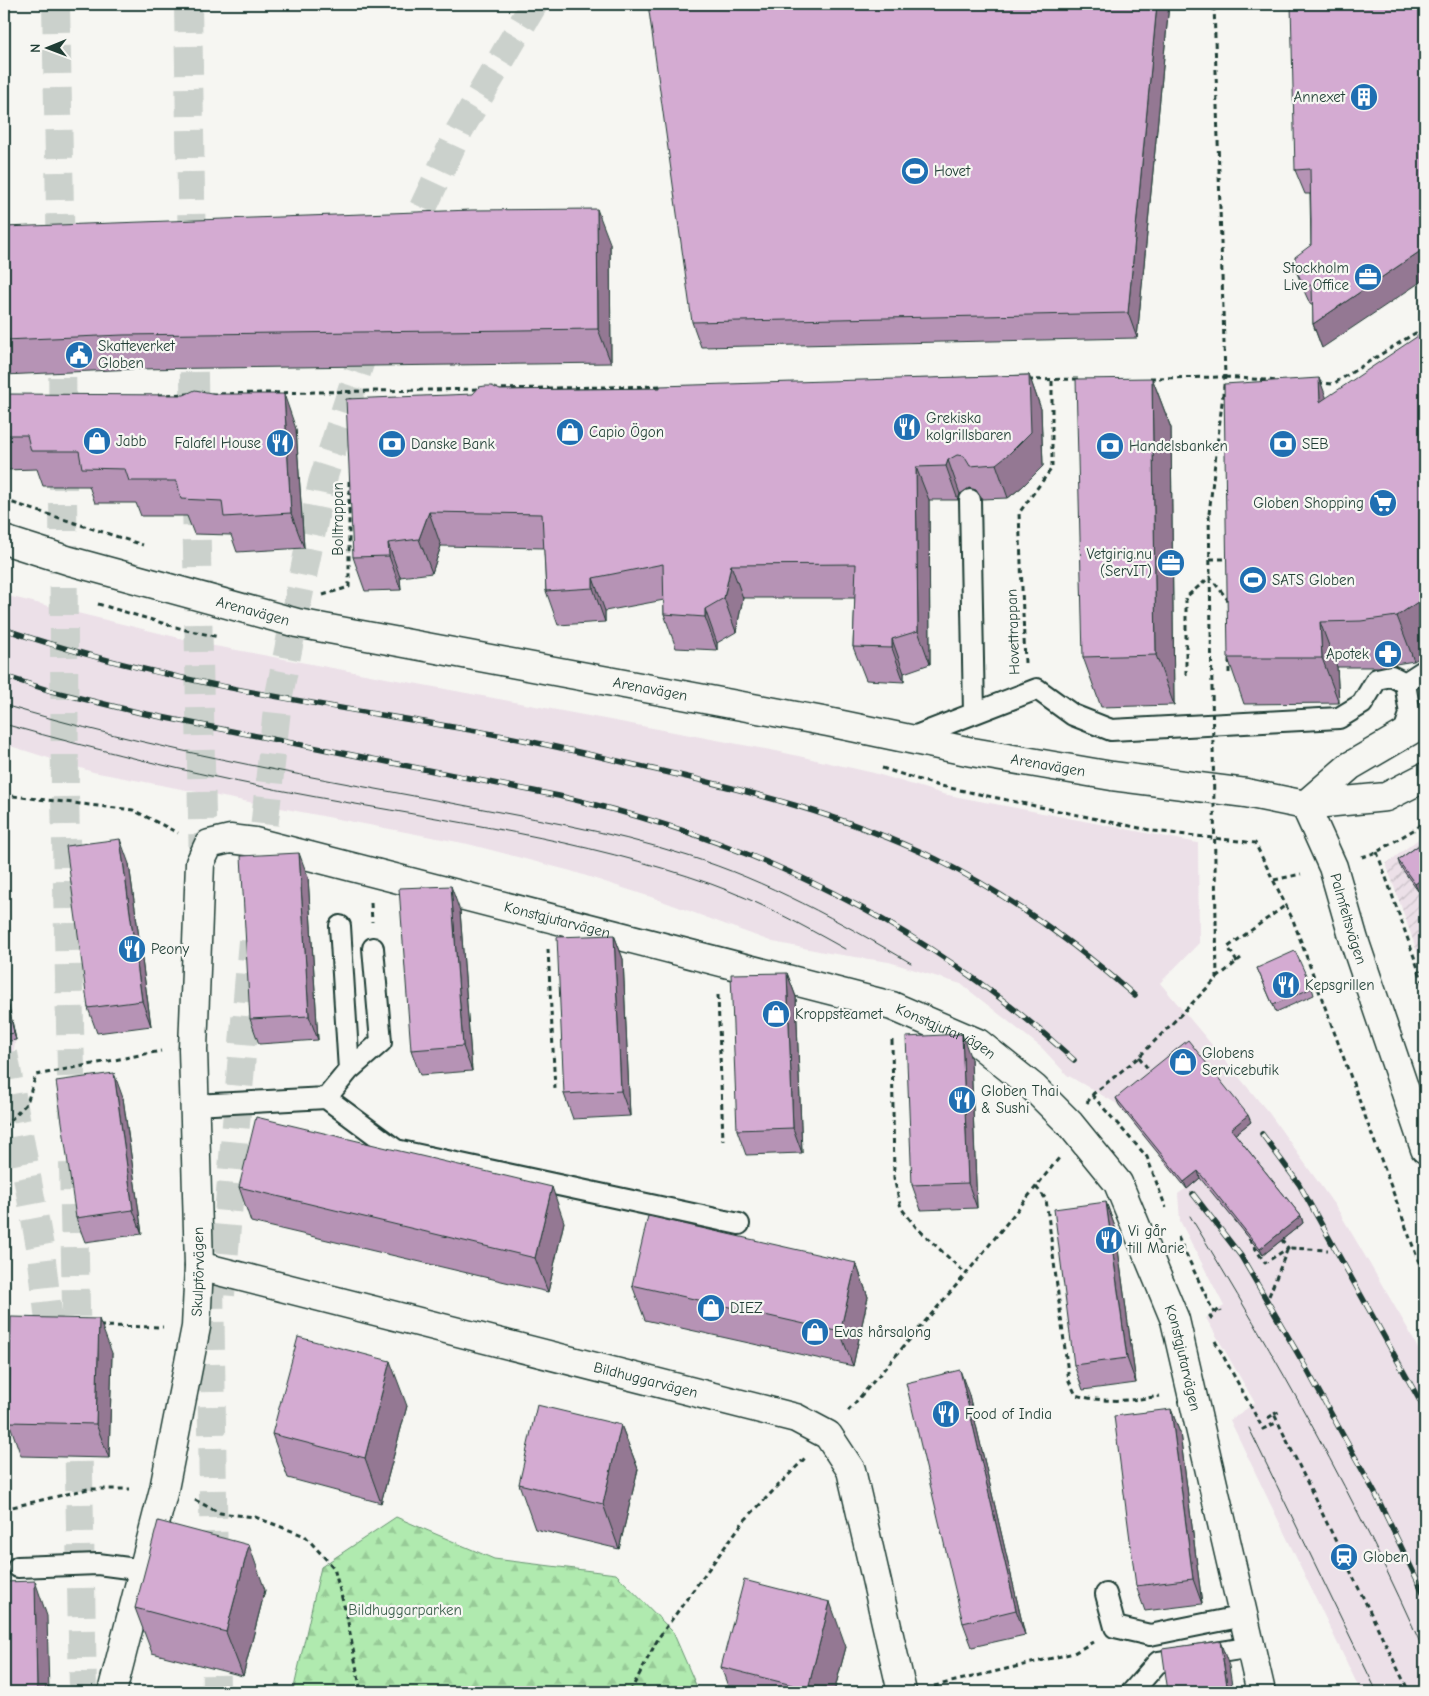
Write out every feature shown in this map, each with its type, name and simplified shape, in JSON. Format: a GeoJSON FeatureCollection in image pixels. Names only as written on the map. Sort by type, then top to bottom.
{"type":"FeatureCollection","features":[{"type":"Feature","properties":{"kind":"street","name":"Arenavägen"},"geometry":{"type":"LineString","coordinates":[[4,540],[80,564],[297,623],[1112,776],[1246,793],[1305,804],[1386,797],[1425,777]]}},
{"type":"Feature","properties":{"kind":"street"},"geometry":{"type":"LineString","coordinates":[[1305,804],[1350,766],[1414,729]]}},
{"type":"Feature","properties":{"kind":"street","name":"Palmfeltsvägen"},"geometry":{"type":"LineString","coordinates":[[1305,804],[1332,867],[1354,940],[1425,1149]]}},
{"type":"Feature","properties":{"kind":"street","name":"Konstgjutarvägen"},"geometry":{"type":"LineString","coordinates":[[210,844],[230,839],[255,842],[892,1006],[978,1043],[1034,1088],[1070,1124],[1118,1183],[1175,1320],[1261,1692]]}},
{"type":"Feature","properties":{"kind":"street","name":"Skulptörvägen"},"geometry":{"type":"LineString","coordinates":[[112,1692],[164,1490],[196,1327],[200,1266],[193,1049],[200,863],[210,844]]}},
{"type":"Feature","properties":{"kind":"street","name":"Bildhuggarvägen"},"geometry":{"type":"LineString","coordinates":[[200,1266],[796,1418],[828,1434]]}},
{"type":"Feature","properties":{"kind":"street"},"geometry":{"type":"LineString","coordinates":[[828,1434],[851,1470],[902,1692]]}},
{"type":"Feature","properties":{"kind":"lane"},"geometry":{"type":"LineString","coordinates":[[970,500],[974,713]]}},
{"type":"Feature","properties":{"kind":"lane"},"geometry":{"type":"LineString","coordinates":[[1405,683],[1425,670]]}},
{"type":"Feature","properties":{"kind":"lane"},"geometry":{"type":"LineString","coordinates":[[908,739],[1037,689],[1073,715],[1111,730],[1339,718],[1362,704],[1377,679],[1391,676],[1405,683]]}},
{"type":"Feature","properties":{"kind":"lane"},"geometry":{"type":"LineString","coordinates":[[1405,683],[1414,729]]}},
{"type":"Feature","properties":{"kind":"lane"},"geometry":{"type":"LineString","coordinates":[[340,926],[349,1070]]}},
{"type":"Feature","properties":{"kind":"lane"},"geometry":{"type":"LineString","coordinates":[[326,1098],[349,1070],[381,1042],[373,948]]}},
{"type":"Feature","properties":{"kind":"lane"},"geometry":{"type":"LineString","coordinates":[[194,1105],[326,1098],[396,1150],[739,1224]]}},
{"type":"Feature","properties":{"kind":"lane"},"geometry":{"type":"LineString","coordinates":[[18,1567],[98,1564],[143,1570]]}},
{"type":"Feature","properties":{"kind":"lane"},"geometry":{"type":"LineString","coordinates":[[1106,1594],[1116,1627],[1150,1635],[1244,1616]]}},
{"type":"Feature","properties":{"kind":"lane"},"geometry":{"type":"LineString","coordinates":[[1132,1692],[1158,1662],[1252,1647]]}},
{"type":"Feature","properties":{"kind":"path"},"geometry":{"type":"LineString","coordinates":[[1214,4],[1225,377],[1209,514],[1217,978]]}},
{"type":"Feature","properties":{"kind":"path"},"geometry":{"type":"LineString","coordinates":[[1314,383],[1333,384],[1425,327]]}},
{"type":"Feature","properties":{"kind":"path"},"geometry":{"type":"LineString","coordinates":[[1410,336],[1414,344]]}},
{"type":"Feature","properties":{"kind":"path"},"geometry":{"type":"LineString","coordinates":[[1148,378],[1225,377],[1284,381]]}},
{"type":"Feature","properties":{"kind":"path"},"geometry":{"type":"LineString","coordinates":[[1022,380],[1081,379]]}},
{"type":"Feature","properties":{"kind":"path","name":"Hovettrappan"},"geometry":{"type":"LineString","coordinates":[[1026,693],[1019,513],[1052,468],[1052,380]]}},
{"type":"Feature","properties":{"kind":"path"},"geometry":{"type":"LineString","coordinates":[[204,394],[666,386]]}},
{"type":"Feature","properties":{"kind":"path"},"geometry":{"type":"LineString","coordinates":[[350,391],[350,410]]}},
{"type":"Feature","properties":{"kind":"path"},"geometry":{"type":"LineString","coordinates":[[155,395],[194,394]]}},
{"type":"Feature","properties":{"kind":"path","name":"Bolltrappan"},"geometry":{"type":"LineString","coordinates":[[349,475],[350,587]]}},
{"type":"Feature","properties":{"kind":"path"},"geometry":{"type":"LineString","coordinates":[[1210,559],[1234,559]]}},
{"type":"Feature","properties":{"kind":"path"},"geometry":{"type":"LineString","coordinates":[[1210,577],[1228,598],[1228,607]]}},
{"type":"Feature","properties":{"kind":"path"},"geometry":{"type":"LineString","coordinates":[[1186,675],[1186,597],[1210,577]]}},
{"type":"Feature","properties":{"kind":"path"},"geometry":{"type":"LineString","coordinates":[[94,603],[186,630],[224,638]]}},
{"type":"Feature","properties":{"kind":"path"},"geometry":{"type":"LineString","coordinates":[[1229,656],[1229,676]]}},
{"type":"Feature","properties":{"kind":"path"},"geometry":{"type":"LineString","coordinates":[[874,766],[936,786],[1154,831],[1255,843],[1293,920],[1425,1279]]}},
{"type":"Feature","properties":{"kind":"path"},"geometry":{"type":"LineString","coordinates":[[4,795],[133,810],[177,833],[210,844]]}},
{"type":"Feature","properties":{"kind":"path"},"geometry":{"type":"LineString","coordinates":[[1378,852],[1425,988]]}},
{"type":"Feature","properties":{"kind":"path"},"geometry":{"type":"LineString","coordinates":[[1087,1103],[1093,1094],[1139,1057],[1217,978],[1239,960],[1228,947],[1286,905]]}},
{"type":"Feature","properties":{"kind":"path"},"geometry":{"type":"LineString","coordinates":[[1291,927],[1293,920]]}},
{"type":"Feature","properties":{"kind":"path"},"geometry":{"type":"LineString","coordinates":[[548,947],[555,1088]]}},
{"type":"Feature","properties":{"kind":"path"},"geometry":{"type":"LineString","coordinates":[[716,961],[724,1141]]}},
{"type":"Feature","properties":{"kind":"path"},"geometry":{"type":"LineString","coordinates":[[892,1038],[894,1178],[901,1208],[916,1227],[966,1274]]}},
{"type":"Feature","properties":{"kind":"path"},"geometry":{"type":"LineString","coordinates":[[4,1127],[27,1102],[36,1075],[162,1051]]}},
{"type":"Feature","properties":{"kind":"path"},"geometry":{"type":"LineString","coordinates":[[1139,1057],[1153,1076]]}},
{"type":"Feature","properties":{"kind":"path"},"geometry":{"type":"LineString","coordinates":[[630,1692],[659,1637],[743,1522],[828,1434],[966,1274],[1065,1151],[1070,1124]]}},
{"type":"Feature","properties":{"kind":"path"},"geometry":{"type":"LineString","coordinates":[[1036,1187],[1046,1199],[1069,1381],[1076,1395],[1095,1400],[1140,1399],[1191,1389]]}},
{"type":"Feature","properties":{"kind":"path"},"geometry":{"type":"LineString","coordinates":[[1240,1226],[1265,1262],[1288,1248],[1328,1250]]}},
{"type":"Feature","properties":{"kind":"path"},"geometry":{"type":"LineString","coordinates":[[1282,1240],[1288,1248]]}},
{"type":"Feature","properties":{"kind":"path"},"geometry":{"type":"LineString","coordinates":[[1269,1296],[1288,1248]]}},
{"type":"Feature","properties":{"kind":"path"},"geometry":{"type":"LineString","coordinates":[[1206,1312],[1212,1308]]}},
{"type":"Feature","properties":{"kind":"path"},"geometry":{"type":"LineString","coordinates":[[1212,1319],[1210,1316],[1220,1309],[1221,1312]]}},
{"type":"Feature","properties":{"kind":"path"},"geometry":{"type":"LineString","coordinates":[[4,1326],[23,1326]]}},
{"type":"Feature","properties":{"kind":"path"},"geometry":{"type":"LineString","coordinates":[[90,1326],[196,1327]]}},
{"type":"Feature","properties":{"kind":"path"},"geometry":{"type":"LineString","coordinates":[[1214,1340],[1263,1429],[1278,1422]]}},
{"type":"Feature","properties":{"kind":"path"},"geometry":{"type":"LineString","coordinates":[[1268,1418],[1281,1411]]}},
{"type":"Feature","properties":{"kind":"path"},"geometry":{"type":"LineString","coordinates":[[1274,1414],[1409,1692]]}},
{"type":"Feature","properties":{"kind":"path"},"geometry":{"type":"LineString","coordinates":[[4,1509],[88,1489],[164,1490]]}},
{"type":"Feature","properties":{"kind":"path"},"geometry":{"type":"LineString","coordinates":[[196,1500],[220,1513],[255,1517],[304,1536],[334,1568],[347,1618],[361,1692]]}},
{"type":"Feature","properties":{"kind":"path"},"geometry":{"type":"LineString","coordinates":[[928,1688],[1074,1653],[1116,1627]]}},
{"type":"Feature","properties":{"kind":"shaded area"},"geometry":{"type":"Polygon","coordinates":[[[4,595],[204,644],[776,751],[874,773],[943,794],[1198,843],[1199,943],[1160,983],[1269,1113],[1338,1210],[1408,1329],[1425,1363],[1425,1692],[1361,1692],[1230,1420],[1255,1403],[1206,1318],[1224,1306],[1180,1221],[1178,1194],[1195,1182],[1119,1105],[1067,1075],[1042,1048],[961,984],[889,962],[773,942],[654,898],[571,871],[468,844],[93,772],[4,744],[4,595]]]}},
{"type":"Feature","properties":{"kind":"shaded area"},"geometry":{"type":"Polygon","coordinates":[[[1425,834],[1425,974],[1386,864],[1425,834]]]}},
{"type":"Feature","properties":{"kind":"shaded area"},"geometry":{"type":"Polygon","coordinates":[[[4,983],[16,1039],[4,1093],[4,983]]]}},
{"type":"Feature","properties":{"kind":"green space","name":"Bildhuggarparken"},"geometry":{"type":"Polygon","coordinates":[[[396,1517],[494,1559],[616,1574],[673,1632],[699,1692],[293,1692],[321,1567],[396,1517]]]}},
{"type":"Feature","properties":{"kind":"building","name":"Hovet"},"geometry":{"type":"Polygon","coordinates":[[[648,4],[1157,4],[1128,313],[692,322],[648,4]]]}},
{"type":"Feature","properties":{"kind":"building","name":"Annexet"},"geometry":{"type":"Polygon","coordinates":[[[1291,4],[1425,4],[1425,248],[1313,324],[1312,286],[1301,280],[1295,268],[1295,257],[1311,245],[1311,221],[1310,169],[1295,170],[1291,4]]]}},
{"type":"Feature","properties":{"kind":"building"},"geometry":{"type":"Polygon","coordinates":[[[597,209],[598,329],[123,335],[4,340],[4,227],[472,210],[597,209]]]}},
{"type":"Feature","properties":{"kind":"building"},"geometry":{"type":"Polygon","coordinates":[[[1425,331],[1425,597],[1397,616],[1361,621],[1320,622],[1322,658],[1228,658],[1224,384],[1319,378],[1320,402],[1425,331]]]}},
{"type":"Feature","properties":{"kind":"building"},"geometry":{"type":"Polygon","coordinates":[[[1029,375],[1031,432],[1010,453],[996,464],[970,466],[964,456],[957,455],[948,460],[946,466],[916,467],[918,631],[892,639],[892,648],[853,647],[856,564],[731,565],[724,598],[705,609],[705,617],[664,614],[663,564],[593,578],[593,588],[546,591],[542,514],[429,512],[419,539],[388,543],[389,556],[353,557],[346,399],[473,394],[479,387],[485,386],[492,386],[500,390],[660,388],[660,386],[1029,375]]]}},
{"type":"Feature","properties":{"kind":"building"},"geometry":{"type":"Polygon","coordinates":[[[1152,378],[1156,655],[1083,657],[1076,379],[1152,378]]]}},
{"type":"Feature","properties":{"kind":"building"},"geometry":{"type":"Polygon","coordinates":[[[195,390],[217,394],[284,394],[291,513],[224,517],[222,501],[181,499],[177,481],[129,481],[125,469],[82,468],[79,451],[31,451],[27,435],[4,435],[4,394],[184,395],[195,390]]]}},
{"type":"Feature","properties":{"kind":"building"},"geometry":{"type":"Polygon","coordinates":[[[120,839],[142,1001],[88,1008],[66,846],[120,839]]]}},
{"type":"Feature","properties":{"kind":"building"},"geometry":{"type":"Polygon","coordinates":[[[1425,841],[1425,877],[1415,884],[1398,860],[1425,841]]]}},
{"type":"Feature","properties":{"kind":"building"},"geometry":{"type":"Polygon","coordinates":[[[299,853],[309,1016],[250,1019],[241,856],[299,853]]]}},
{"type":"Feature","properties":{"kind":"building"},"geometry":{"type":"Polygon","coordinates":[[[451,886],[463,1046],[411,1050],[399,888],[451,886]]]}},
{"type":"Feature","properties":{"kind":"building"},"geometry":{"type":"Polygon","coordinates":[[[614,935],[621,1091],[564,1094],[557,937],[614,935]]]}},
{"type":"Feature","properties":{"kind":"building"},"geometry":{"type":"Polygon","coordinates":[[[1295,951],[1312,988],[1273,1005],[1257,968],[1295,951]]]}},
{"type":"Feature","properties":{"kind":"building"},"geometry":{"type":"Polygon","coordinates":[[[787,973],[793,1128],[737,1130],[731,974],[787,973]]]}},
{"type":"Feature","properties":{"kind":"building"},"geometry":{"type":"Polygon","coordinates":[[[4,987],[14,1033],[4,1035],[4,987]]]}},
{"type":"Feature","properties":{"kind":"building"},"geometry":{"type":"Polygon","coordinates":[[[962,1034],[968,1183],[912,1185],[906,1037],[962,1034]]]}},
{"type":"Feature","properties":{"kind":"building"},"geometry":{"type":"Polygon","coordinates":[[[1188,1040],[1248,1115],[1231,1129],[1301,1216],[1260,1249],[1198,1171],[1184,1182],[1116,1098],[1188,1040]]]}},
{"type":"Feature","properties":{"kind":"building"},"geometry":{"type":"Polygon","coordinates":[[[114,1073],[133,1210],[76,1218],[56,1081],[114,1073]]]}},
{"type":"Feature","properties":{"kind":"building"},"geometry":{"type":"Polygon","coordinates":[[[256,1117],[552,1187],[535,1258],[239,1187],[256,1117]]]}},
{"type":"Feature","properties":{"kind":"building"},"geometry":{"type":"Polygon","coordinates":[[[1106,1202],[1127,1358],[1074,1365],[1054,1209],[1106,1202]]]}},
{"type":"Feature","properties":{"kind":"building"},"geometry":{"type":"Polygon","coordinates":[[[648,1216],[856,1263],[840,1332],[632,1285],[648,1216]]]}},
{"type":"Feature","properties":{"kind":"building"},"geometry":{"type":"Polygon","coordinates":[[[11,1317],[99,1319],[96,1424],[9,1422],[11,1317]]]}},
{"type":"Feature","properties":{"kind":"building"},"geometry":{"type":"Polygon","coordinates":[[[298,1337],[390,1361],[365,1458],[272,1434],[298,1337]]]}},
{"type":"Feature","properties":{"kind":"building"},"geometry":{"type":"Polygon","coordinates":[[[960,1370],[1016,1610],[963,1623],[906,1383],[960,1370]]]}},
{"type":"Feature","properties":{"kind":"building"},"geometry":{"type":"Polygon","coordinates":[[[537,1405],[621,1425],[603,1504],[519,1484],[537,1405]]]}},
{"type":"Feature","properties":{"kind":"building"},"geometry":{"type":"Polygon","coordinates":[[[1171,1409],[1193,1579],[1136,1586],[1114,1416],[1171,1409]]]}},
{"type":"Feature","properties":{"kind":"building"},"geometry":{"type":"Polygon","coordinates":[[[158,1521],[249,1545],[226,1632],[135,1608],[158,1521]]]}},
{"type":"Feature","properties":{"kind":"building"},"geometry":{"type":"Polygon","coordinates":[[[744,1580],[830,1602],[808,1689],[721,1667],[744,1580]]]}},
{"type":"Feature","properties":{"kind":"building"},"geometry":{"type":"Polygon","coordinates":[[[35,1581],[37,1692],[4,1692],[4,1582],[35,1581]]]}},
{"type":"Feature","properties":{"kind":"building"},"geometry":{"type":"Polygon","coordinates":[[[1220,1641],[1228,1692],[1168,1692],[1162,1649],[1220,1641]]]}},
{"type":"Feature","properties":{"kind":"building"},"geometry":{"type":"Polygon","coordinates":[[[1030,1687],[1031,1692],[1005,1692],[1030,1687]]]}},
{"type":"Feature","properties":{"kind":"tunnel"},"geometry":{"type":"LineString","coordinates":[[56,4],[61,262]]}},
{"type":"Feature","properties":{"kind":"tunnel"},"geometry":{"type":"LineString","coordinates":[[188,4],[192,257]]}},
{"type":"Feature","properties":{"kind":"tunnel"},"geometry":{"type":"LineString","coordinates":[[405,246],[459,131],[534,4]]}},
{"type":"Feature","properties":{"kind":"tunnel"},"geometry":{"type":"LineString","coordinates":[[193,330],[195,427]]}},
{"type":"Feature","properties":{"kind":"tunnel"},"geometry":{"type":"LineString","coordinates":[[260,866],[278,700],[322,482],[370,332]]}},
{"type":"Feature","properties":{"kind":"tunnel"},"geometry":{"type":"LineString","coordinates":[[62,335],[65,795],[72,1117]]}},
{"type":"Feature","properties":{"kind":"tunnel"},"geometry":{"type":"LineString","coordinates":[[196,498],[203,870]]}},
{"type":"Feature","properties":{"kind":"tunnel"},"geometry":{"type":"LineString","coordinates":[[221,1295],[252,941]]}},
{"type":"Feature","properties":{"kind":"tunnel"},"geometry":{"type":"LineString","coordinates":[[4,1053],[41,1252],[53,1355]]}},
{"type":"Feature","properties":{"kind":"tunnel"},"geometry":{"type":"LineString","coordinates":[[73,1163],[77,1355]]}},
{"type":"Feature","properties":{"kind":"tunnel"},"geometry":{"type":"LineString","coordinates":[[210,1280],[214,1572]]}},
{"type":"Feature","properties":{"kind":"tunnel"},"geometry":{"type":"LineString","coordinates":[[78,1420],[83,1692]]}},
{"type":"Feature","properties":{"kind":"tunnel"},"geometry":{"type":"LineString","coordinates":[[215,1633],[216,1692]]}},
{"type":"Feature","properties":{"kind":"tram line"},"geometry":{"type":"LineString","coordinates":[[4,705],[112,734],[221,759],[565,825],[658,847],[746,877],[830,917],[911,963]]}},
{"type":"Feature","properties":{"kind":"tram line"},"geometry":{"type":"LineString","coordinates":[[4,724],[120,755],[237,782],[466,823],[565,843],[663,868],[746,898],[845,949]]}},
{"type":"Feature","properties":{"kind":"tram line"},"geometry":{"type":"LineString","coordinates":[[1190,1216],[1254,1323],[1315,1431],[1373,1542],[1425,1654]]}},
{"type":"Feature","properties":{"kind":"tram line"},"geometry":{"type":"LineString","coordinates":[[1249,1428],[1377,1692]]}},
{"type":"Feature","properties":{"kind":"railway"},"geometry":{"type":"LineString","coordinates":[[4,629],[121,664],[241,690],[545,744],[722,785],[795,805],[902,843],[989,888],[1040,921],[1089,957],[1135,996]]}},
{"type":"Feature","properties":{"kind":"railway"},"geometry":{"type":"LineString","coordinates":[[4,676],[51,691],[141,713],[559,796],[632,815],[701,837],[769,863],[834,894],[897,928],[958,967],[1017,1011],[1074,1060]]}},
{"type":"Feature","properties":{"kind":"railway"},"geometry":{"type":"LineString","coordinates":[[1262,1134],[1299,1184],[1425,1410]]}},
{"type":"Feature","properties":{"kind":"railway"},"geometry":{"type":"LineString","coordinates":[[1193,1194],[1241,1256],[1301,1359],[1376,1495],[1425,1596]]}},
{"type":"Feature","properties":{"kind":"place","name":"Annexet"},"geometry":{"type":"Point","coordinates":[1364,97]}},
{"type":"Feature","properties":{"kind":"place","name":"Hovet"},"geometry":{"type":"Point","coordinates":[915,171]}},
{"type":"Feature","properties":{"kind":"place","name":"Stockholm Live Office"},"geometry":{"type":"Point","coordinates":[1368,277]}},
{"type":"Feature","properties":{"kind":"place","name":"Skatteverket Globen"},"geometry":{"type":"Point","coordinates":[79,355]}},
{"type":"Feature","properties":{"kind":"place","name":"Grekiska kolgrillsbaren"},"geometry":{"type":"Point","coordinates":[907,427]}},
{"type":"Feature","properties":{"kind":"place","name":"Capio Ögon"},"geometry":{"type":"Point","coordinates":[570,432]}},
{"type":"Feature","properties":{"kind":"place","name":"Jabb"},"geometry":{"type":"Point","coordinates":[97,441]}},
{"type":"Feature","properties":{"kind":"place","name":"Falafel House"},"geometry":{"type":"Point","coordinates":[280,443]}},
{"type":"Feature","properties":{"kind":"place","name":"Danske Bank"},"geometry":{"type":"Point","coordinates":[392,444]}},
{"type":"Feature","properties":{"kind":"place","name":"SEB"},"geometry":{"type":"Point","coordinates":[1283,444]}},
{"type":"Feature","properties":{"kind":"place","name":"Handelsbanken"},"geometry":{"type":"Point","coordinates":[1110,446]}},
{"type":"Feature","properties":{"kind":"place","name":"Globen Shopping"},"geometry":{"type":"Point","coordinates":[1383,503]}},
{"type":"Feature","properties":{"kind":"place","name":"Vetgirig.nu (ServIT)"},"geometry":{"type":"Point","coordinates":[1171,563]}},
{"type":"Feature","properties":{"kind":"place","name":"SATS Globen"},"geometry":{"type":"Point","coordinates":[1253,580]}},
{"type":"Feature","properties":{"kind":"place","name":"Apotek"},"geometry":{"type":"Point","coordinates":[1388,654]}},
{"type":"Feature","properties":{"kind":"place","name":"Peony"},"geometry":{"type":"Point","coordinates":[132,949]}},
{"type":"Feature","properties":{"kind":"place","name":"Kepsgrillen"},"geometry":{"type":"Point","coordinates":[1286,985]}},
{"type":"Feature","properties":{"kind":"place","name":"Kroppsteamet"},"geometry":{"type":"Point","coordinates":[776,1014]}},
{"type":"Feature","properties":{"kind":"place","name":"Globens Servicebutik"},"geometry":{"type":"Point","coordinates":[1183,1062]}},
{"type":"Feature","properties":{"kind":"place","name":"Globen Thai & Sushi"},"geometry":{"type":"Point","coordinates":[962,1100]}},
{"type":"Feature","properties":{"kind":"place","name":"Vi går till Marie"},"geometry":{"type":"Point","coordinates":[1109,1240]}},
{"type":"Feature","properties":{"kind":"place","name":"DIEZ"},"geometry":{"type":"Point","coordinates":[711,1308]}},
{"type":"Feature","properties":{"kind":"place","name":"Evas hårsalong"},"geometry":{"type":"Point","coordinates":[815,1332]}},
{"type":"Feature","properties":{"kind":"place","name":"Food of India"},"geometry":{"type":"Point","coordinates":[946,1414]}},
{"type":"Feature","properties":{"kind":"place","name":"Globen"},"geometry":{"type":"Point","coordinates":[1344,1557]}}]}
